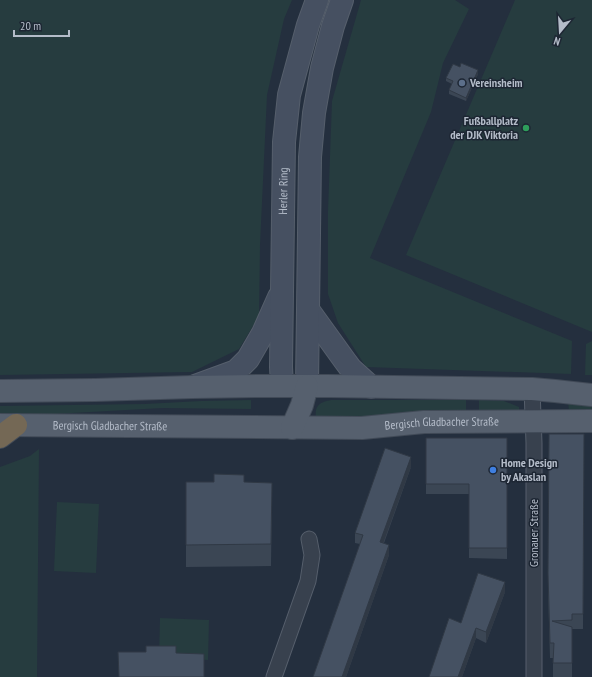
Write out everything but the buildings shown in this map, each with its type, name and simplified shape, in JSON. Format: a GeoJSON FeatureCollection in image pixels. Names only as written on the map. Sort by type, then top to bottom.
{"type":"FeatureCollection","features":[{"type":"Feature","properties":{"kind":"main road","name":"Herler Ring"},"geometry":{"type":"LineString","coordinates":[[282,386],[284,142],[289,95],[308,25],[317,0]]}},
{"type":"Feature","properties":{"kind":"main road"},"geometry":{"type":"LineString","coordinates":[[292,428],[308,386],[310,158],[314,113],[322,68],[333,26],[342,0]]}},
{"type":"Feature","properties":{"kind":"main road"},"geometry":{"type":"LineString","coordinates":[[193,387],[236,371],[248,359],[263,333],[283,289]]}},
{"type":"Feature","properties":{"kind":"main road"},"geometry":{"type":"LineString","coordinates":[[309,311],[351,369],[370,387]]}},
{"type":"Feature","properties":{"kind":"main road"},"geometry":{"type":"LineString","coordinates":[[282,386],[292,428]]}},
{"type":"Feature","properties":{"kind":"main road"},"geometry":{"type":"LineString","coordinates":[[0,391],[308,386],[532,389],[592,395]]}},
{"type":"Feature","properties":{"kind":"main road","name":"Bergisch Gladbacher Straße"},"geometry":{"type":"LineString","coordinates":[[5,429],[362,428],[424,422],[592,421]]}},
{"type":"Feature","properties":{"kind":"street","name":"Gronauer Straße"},"geometry":{"type":"LineString","coordinates":[[532,389],[534,677]]}},
{"type":"Feature","properties":{"kind":"street"},"geometry":{"type":"LineString","coordinates":[[274,677],[308,581],[312,555],[309,539]]}},
{"type":"Feature","properties":{"kind":"green space"},"geometry":{"type":"Polygon","coordinates":[[[0,0],[292,0],[284,19],[267,95],[260,245],[259,316],[239,349],[192,372],[0,375],[0,0]]]}},
{"type":"Feature","properties":{"kind":"green space"},"geometry":{"type":"Polygon","coordinates":[[[361,0],[455,0],[469,9],[443,63],[431,112],[370,258],[572,341],[571,374],[366,367],[338,323],[328,294],[328,211],[332,101],[361,0]]]}},
{"type":"Feature","properties":{"kind":"green space","name":"Fußballplatz der DJK Viktoria"},"geometry":{"type":"Polygon","coordinates":[[[515,0],[592,0],[592,332],[406,255],[515,0]]]}},
{"type":"Feature","properties":{"kind":"green space"},"geometry":{"type":"Polygon","coordinates":[[[592,341],[592,375],[585,375],[586,344],[592,341]]]}},
{"type":"Feature","properties":{"kind":"green space"},"geometry":{"type":"Polygon","coordinates":[[[251,400],[251,409],[162,408],[54,414],[0,414],[0,406],[145,404],[251,400]]]}},
{"type":"Feature","properties":{"kind":"green space"},"geometry":{"type":"Polygon","coordinates":[[[331,400],[466,400],[466,412],[330,422],[316,417],[317,407],[324,402],[331,400]]]}},
{"type":"Feature","properties":{"kind":"green space"},"geometry":{"type":"Polygon","coordinates":[[[479,400],[504,401],[519,407],[519,411],[479,411],[479,400]]]}},
{"type":"Feature","properties":{"kind":"green space"},"geometry":{"type":"Polygon","coordinates":[[[568,401],[592,405],[592,411],[569,411],[568,401]]]}},
{"type":"Feature","properties":{"kind":"green space"},"geometry":{"type":"Polygon","coordinates":[[[39,449],[37,677],[0,677],[0,467],[30,456],[39,449]]]}},
{"type":"Feature","properties":{"kind":"green space"},"geometry":{"type":"Polygon","coordinates":[[[57,502],[99,504],[96,573],[54,571],[57,502]]]}},
{"type":"Feature","properties":{"kind":"green space"},"geometry":{"type":"Polygon","coordinates":[[[160,618],[209,620],[208,660],[159,658],[160,618]]]}},
{"type":"Feature","properties":{"kind":"place","name":"Vereinsheim"},"geometry":{"type":"Point","coordinates":[462,83]}},
{"type":"Feature","properties":{"kind":"place","name":"Fußballplatz der DJK Viktoria"},"geometry":{"type":"Point","coordinates":[526,128]}},
{"type":"Feature","properties":{"kind":"place","name":"Home Design by Akaslan"},"geometry":{"type":"Point","coordinates":[493,470]}}]}
